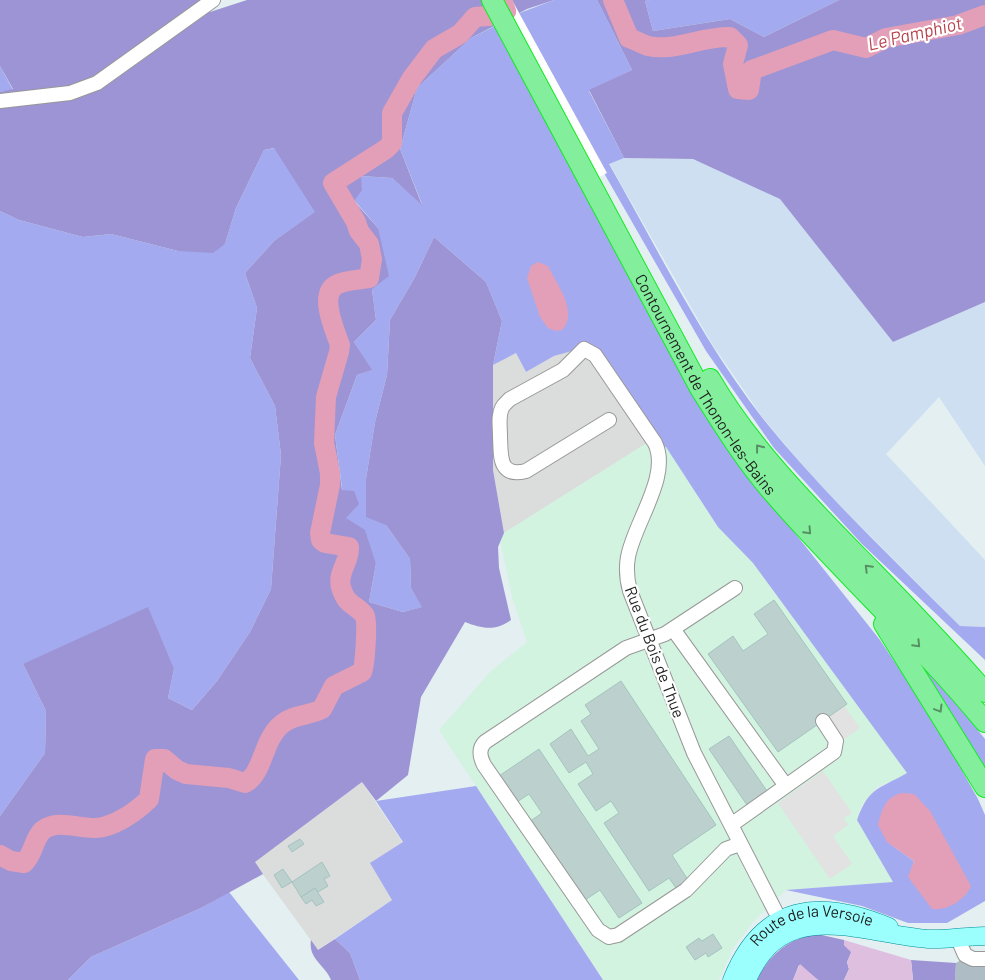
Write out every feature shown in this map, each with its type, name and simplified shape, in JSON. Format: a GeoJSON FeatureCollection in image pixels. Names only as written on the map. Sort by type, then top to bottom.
{"type":"FeatureCollection","features":[{"type":"Feature","properties":{"kind":"highway","name":"Contournement de Thonon-les-Bains"},"geometry":{"type":"LineString","coordinates":[[492,0],[697,355],[739,422],[793,490],[902,602],[985,692]]}},
{"type":"Feature","properties":{"kind":"highway","name":"Contournement de Thonon-les-Bains"},"geometry":{"type":"LineString","coordinates":[[501,0],[596,179],[700,388],[726,428],[775,496],[920,647],[985,722]]}},
{"type":"Feature","properties":{"kind":"highway"},"geometry":{"type":"LineString","coordinates":[[859,584],[914,668],[985,787]]}},
{"type":"Feature","properties":{"kind":"highway"},"geometry":{"type":"LineString","coordinates":[[902,602],[985,673]]}},
{"type":"Feature","properties":{"kind":"main road"},"geometry":{"type":"LineString","coordinates":[[970,937],[985,922]]}},
{"type":"Feature","properties":{"kind":"main road","name":"Route de la Versoie"},"geometry":{"type":"LineString","coordinates":[[732,980],[747,949],[756,938],[783,927],[825,924],[936,939],[970,937]]}},
{"type":"Feature","properties":{"kind":"main road","name":"Route de la Versoie"},"geometry":{"type":"LineString","coordinates":[[747,980],[763,952],[783,927]]}},
{"type":"Feature","properties":{"kind":"street"},"geometry":{"type":"LineString","coordinates":[[0,101],[70,93],[97,84],[213,0]]}},
{"type":"Feature","properties":{"kind":"street","name":"Rue du Bois de Thue"},"geometry":{"type":"LineString","coordinates":[[609,420],[526,471],[512,472],[505,468],[501,461],[500,414],[503,405],[510,399],[563,370],[584,348],[597,357],[655,443],[660,456],[657,476],[631,545],[627,570],[630,591],[694,753],[783,927]]}},
{"type":"Feature","properties":{"kind":"street"},"geometry":{"type":"LineString","coordinates":[[735,588],[673,629],[650,641],[626,648],[486,742],[481,748],[482,760],[598,930],[605,936],[618,935],[686,890],[726,849],[740,844]]}},
{"type":"Feature","properties":{"kind":"street"},"geometry":{"type":"LineString","coordinates":[[673,629],[786,786]]}},
{"type":"Feature","properties":{"kind":"street"},"geometry":{"type":"LineString","coordinates":[[731,825],[835,750],[835,738],[823,721]]}},
{"type":"Feature","properties":{"kind":"street"},"geometry":{"type":"LineString","coordinates":[[970,937],[965,955],[973,959],[985,959]]}},
{"type":"Feature","properties":{"kind":"shaded area"},"geometry":{"type":"Polygon","coordinates":[[[0,0],[201,0],[210,12],[247,0],[554,0],[527,9],[471,38],[417,88],[400,149],[422,205],[392,178],[361,176],[362,190],[354,201],[378,228],[389,276],[372,289],[376,320],[354,342],[372,370],[357,375],[335,435],[342,490],[354,491],[359,504],[346,518],[365,530],[376,564],[369,602],[403,612],[422,607],[411,588],[410,559],[386,525],[366,517],[366,479],[375,422],[387,375],[390,320],[415,277],[434,237],[486,282],[502,321],[493,365],[493,470],[504,533],[498,547],[499,568],[511,620],[500,626],[489,628],[465,622],[421,697],[408,775],[376,801],[362,782],[255,862],[263,874],[201,908],[91,957],[68,980],[0,980],[0,816],[45,753],[46,711],[23,664],[148,607],[174,669],[168,698],[192,710],[217,681],[250,632],[271,589],[281,455],[275,406],[250,358],[257,308],[245,273],[274,241],[315,212],[274,148],[264,150],[236,208],[225,244],[213,253],[178,251],[111,234],[83,237],[19,220],[0,211],[0,92],[13,89],[0,66],[0,0]]]}},
{"type":"Feature","properties":{"kind":"shaded area"},"geometry":{"type":"Polygon","coordinates":[[[554,0],[597,0],[632,70],[589,91],[624,158],[609,164],[682,295],[721,359],[764,420],[859,526],[960,626],[985,627],[985,660],[862,544],[774,448],[706,351],[577,126],[517,14],[554,0]]]}},
{"type":"Feature","properties":{"kind":"shaded area"},"geometry":{"type":"Polygon","coordinates":[[[597,0],[650,0],[645,1],[653,31],[730,19],[764,37],[839,0],[985,0],[985,302],[893,342],[780,199],[693,159],[624,158],[589,90],[632,70],[597,0]]]}},
{"type":"Feature","properties":{"kind":"shaded area"},"geometry":{"type":"Polygon","coordinates":[[[839,0],[764,37],[730,19],[653,31],[645,1],[839,0]]]}},
{"type":"Feature","properties":{"kind":"shaded area"},"geometry":{"type":"Polygon","coordinates":[[[495,26],[743,468],[880,640],[937,726],[978,799],[985,815],[985,901],[947,923],[908,923],[862,906],[786,890],[893,882],[857,820],[861,809],[871,794],[907,773],[753,563],[718,527],[666,447],[647,443],[590,359],[572,351],[554,356],[526,372],[516,353],[493,365],[502,321],[486,282],[434,237],[415,277],[390,320],[387,375],[375,422],[366,479],[386,525],[410,559],[411,588],[423,607],[403,612],[369,602],[376,564],[346,518],[335,435],[357,375],[371,370],[354,342],[376,320],[372,289],[378,228],[354,200],[361,176],[392,178],[422,204],[400,149],[417,88],[471,38],[495,26]],[[887,842],[914,861],[912,868],[967,895],[887,842]]]}},
{"type":"Feature","properties":{"kind":"shaded area"},"geometry":{"type":"Polygon","coordinates":[[[0,66],[13,90],[0,92],[0,66]]]}},
{"type":"Feature","properties":{"kind":"shaded area"},"geometry":{"type":"Polygon","coordinates":[[[275,148],[316,212],[274,241],[245,273],[257,308],[250,358],[275,406],[281,455],[271,589],[250,632],[217,681],[192,710],[168,698],[174,669],[23,664],[46,711],[45,753],[0,816],[0,211],[19,220],[83,237],[111,234],[178,251],[225,244],[236,208],[264,150],[275,148]]]}},
{"type":"Feature","properties":{"kind":"shaded area"},"geometry":{"type":"Polygon","coordinates":[[[624,158],[693,159],[781,199],[893,342],[985,302],[985,466],[939,397],[886,454],[985,560],[985,627],[960,626],[814,479],[763,418],[712,344],[609,163],[624,158]]]}},
{"type":"Feature","properties":{"kind":"shaded area"},"geometry":{"type":"Polygon","coordinates":[[[538,262],[548,266],[567,306],[567,323],[562,330],[556,331],[548,328],[540,317],[527,278],[531,266],[538,262]]]}},
{"type":"Feature","properties":{"kind":"shaded area"},"geometry":{"type":"Polygon","coordinates":[[[572,351],[590,359],[647,443],[504,533],[493,470],[493,365],[516,353],[526,372],[554,356],[572,351]]]}},
{"type":"Feature","properties":{"kind":"shaded area"},"geometry":{"type":"Polygon","coordinates":[[[647,443],[666,447],[718,527],[753,563],[908,774],[877,787],[862,805],[857,819],[893,882],[786,890],[754,921],[733,948],[719,980],[603,980],[439,730],[491,671],[527,642],[512,597],[500,539],[504,533],[647,443]]]}},
{"type":"Feature","properties":{"kind":"shaded area"},"geometry":{"type":"Polygon","coordinates":[[[924,664],[985,739],[985,781],[921,666],[924,664]]]}},
{"type":"Feature","properties":{"kind":"shaded area"},"geometry":{"type":"Polygon","coordinates":[[[844,706],[860,728],[843,740],[827,718],[844,706]]]}},
{"type":"Feature","properties":{"kind":"shaded area"},"geometry":{"type":"Polygon","coordinates":[[[823,771],[852,813],[844,818],[848,825],[833,836],[852,864],[830,879],[778,803],[823,771]]]}},
{"type":"Feature","properties":{"kind":"shaded area"},"geometry":{"type":"Polygon","coordinates":[[[362,782],[403,843],[392,900],[318,950],[254,862],[362,782]]]}},
{"type":"Feature","properties":{"kind":"shaded area"},"geometry":{"type":"Polygon","coordinates":[[[476,786],[603,980],[360,980],[350,953],[335,939],[392,900],[370,863],[403,842],[376,801],[476,786]]]}},
{"type":"Feature","properties":{"kind":"shaded area"},"geometry":{"type":"Polygon","coordinates":[[[901,793],[914,794],[930,811],[971,886],[955,904],[944,908],[932,909],[908,877],[914,861],[887,842],[878,825],[885,805],[891,798],[901,793]]]}},
{"type":"Feature","properties":{"kind":"shaded area"},"geometry":{"type":"Polygon","coordinates":[[[229,892],[299,980],[68,980],[91,957],[201,908],[229,892]]]}},
{"type":"Feature","properties":{"kind":"shaded area"},"geometry":{"type":"Polygon","coordinates":[[[817,934],[844,940],[844,945],[852,952],[847,962],[849,969],[844,980],[818,980],[799,965],[793,980],[756,980],[774,955],[781,949],[806,936],[817,934]]]}},
{"type":"Feature","properties":{"kind":"shaded area"},"geometry":{"type":"Polygon","coordinates":[[[335,939],[350,953],[360,980],[331,980],[314,957],[311,940],[318,950],[335,939]]]}},
{"type":"Feature","properties":{"kind":"shaded area"},"geometry":{"type":"Polygon","coordinates":[[[844,940],[911,960],[913,980],[844,980],[849,969],[847,962],[851,952],[844,945],[844,940]]]}},
{"type":"Feature","properties":{"kind":"shaded area"},"geometry":{"type":"Polygon","coordinates":[[[973,953],[985,955],[985,980],[955,980],[956,963],[973,953]]]}},
{"type":"Feature","properties":{"kind":"shaded area"},"geometry":{"type":"Polygon","coordinates":[[[911,960],[956,963],[955,980],[913,980],[911,960]]]}},
{"type":"Feature","properties":{"kind":"shaded area"},"geometry":{"type":"Polygon","coordinates":[[[800,964],[818,980],[793,980],[800,964]]]}},
{"type":"Feature","properties":{"kind":"pier"},"geometry":{"type":"Polygon","coordinates":[[[484,0],[512,0],[607,173],[586,185],[484,0]]]}},
{"type":"Feature","properties":{"kind":"building"},"geometry":{"type":"Polygon","coordinates":[[[774,600],[847,704],[778,752],[708,654],[733,636],[743,651],[768,634],[754,614],[774,600]]]}},
{"type":"Feature","properties":{"kind":"building"},"geometry":{"type":"Polygon","coordinates":[[[621,681],[716,825],[672,855],[688,880],[676,888],[669,878],[649,891],[604,823],[619,813],[611,801],[596,811],[578,784],[593,774],[586,762],[569,773],[550,744],[571,729],[588,756],[599,749],[581,721],[591,714],[585,705],[621,681]]]}},
{"type":"Feature","properties":{"kind":"building"},"geometry":{"type":"Polygon","coordinates":[[[729,736],[767,791],[747,805],[709,749],[729,736]]]}},
{"type":"Feature","properties":{"kind":"building"},"geometry":{"type":"Polygon","coordinates":[[[539,749],[642,903],[619,918],[600,890],[582,902],[529,822],[542,813],[529,794],[514,804],[496,778],[539,749]]]}},
{"type":"Feature","properties":{"kind":"building"},"geometry":{"type":"Polygon","coordinates":[[[300,839],[304,844],[292,852],[288,846],[300,839]]]}},
{"type":"Feature","properties":{"kind":"building"},"geometry":{"type":"Polygon","coordinates":[[[322,862],[330,876],[324,879],[328,886],[318,892],[315,888],[301,897],[292,882],[322,862]]]}},
{"type":"Feature","properties":{"kind":"building"},"geometry":{"type":"Polygon","coordinates":[[[283,869],[292,882],[282,888],[274,875],[283,869]]]}},
{"type":"Feature","properties":{"kind":"building"},"geometry":{"type":"Polygon","coordinates":[[[315,888],[324,902],[316,906],[312,900],[306,904],[301,897],[315,888]]]}},
{"type":"Feature","properties":{"kind":"building"},"geometry":{"type":"Polygon","coordinates":[[[713,934],[722,948],[708,957],[706,953],[695,960],[686,947],[699,938],[702,941],[713,934]]]}},
{"type":"Feature","properties":{"kind":"waterway","name":"Le Pamphiot"},"geometry":{"type":"LineString","coordinates":[[613,0],[629,38],[648,46],[678,46],[720,37],[730,37],[738,45],[733,64],[738,89],[749,90],[752,70],[833,40],[866,48],[886,38],[958,25],[985,15]]}},
{"type":"Feature","properties":{"kind":"waterway","name":"Le Pamphiot"},"geometry":{"type":"LineString","coordinates":[[0,855],[11,861],[24,863],[40,834],[49,827],[62,825],[96,828],[110,825],[124,818],[149,799],[155,759],[164,759],[177,770],[186,774],[229,778],[245,783],[256,772],[270,739],[282,724],[291,718],[322,709],[334,686],[362,672],[365,653],[366,619],[362,612],[346,599],[340,582],[348,557],[349,547],[325,543],[321,540],[320,533],[330,485],[330,473],[324,443],[326,397],[340,345],[329,312],[329,295],[338,284],[369,278],[372,259],[369,244],[359,231],[356,222],[333,183],[386,149],[392,143],[392,113],[412,78],[434,49],[460,34],[475,17],[501,15],[506,11],[503,3]]}}]}
